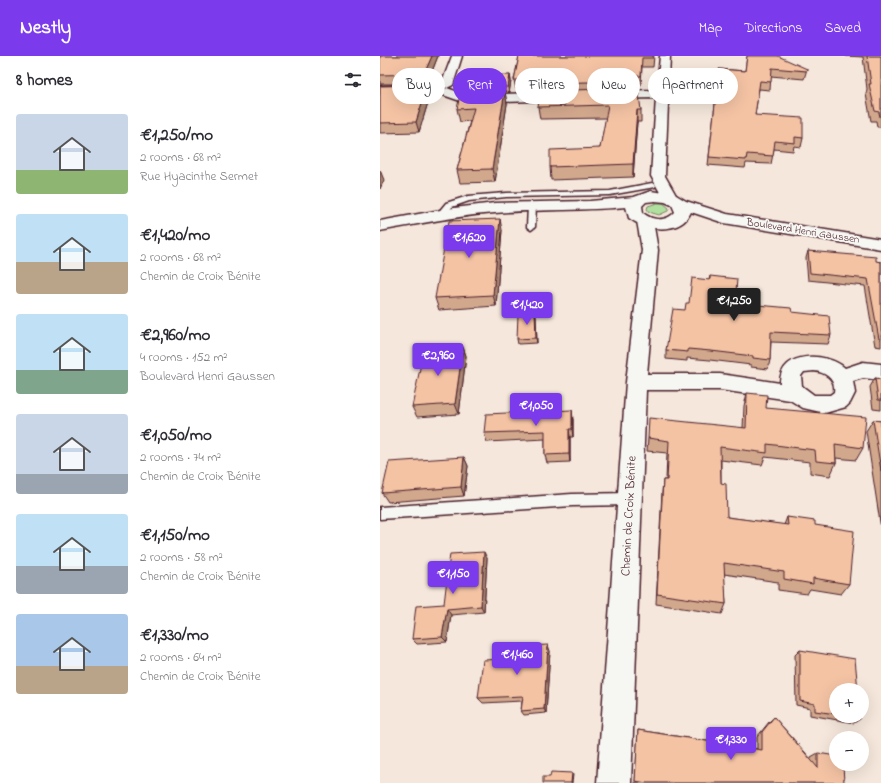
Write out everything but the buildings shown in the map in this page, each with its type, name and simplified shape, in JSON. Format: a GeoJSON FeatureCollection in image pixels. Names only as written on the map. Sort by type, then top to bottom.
{"type":"FeatureCollection","features":[{"type":"Feature","properties":{"kind":"street"},"geometry":{"type":"LineString","coordinates":[[447,88],[457,56]]}},
{"type":"Feature","properties":{"kind":"street"},"geometry":{"type":"LineString","coordinates":[[664,68],[665,56]]}},
{"type":"Feature","properties":{"kind":"street"},"geometry":{"type":"LineString","coordinates":[[380,90],[434,89],[436,86],[447,88],[466,99],[584,96]]}},
{"type":"Feature","properties":{"kind":"street"},"geometry":{"type":"LineString","coordinates":[[642,220],[633,210],[648,190],[661,104]]}},
{"type":"Feature","properties":{"kind":"street"},"geometry":{"type":"LineString","coordinates":[[648,190],[675,201],[683,213],[672,221]]}},
{"type":"Feature","properties":{"kind":"street","name":"Boulevard Henri Gaussen"},"geometry":{"type":"LineString","coordinates":[[590,206],[648,190],[657,196],[724,218],[881,244]]}},
{"type":"Feature","properties":{"kind":"street","name":"Boulevard Henri Gaussen"},"geometry":{"type":"LineString","coordinates":[[380,226],[441,214],[532,206],[590,206],[624,213],[642,220],[672,221],[724,218]]}},
{"type":"Feature","properties":{"kind":"street","name":"Chemin de Croix Bénite"},"geometry":{"type":"LineString","coordinates":[[614,783],[636,382],[650,250],[642,220]]}},
{"type":"Feature","properties":{"kind":"street","name":"Chemin de Croix Bénite"},"geometry":{"type":"LineString","coordinates":[[650,250],[672,221]]}},
{"type":"Feature","properties":{"kind":"street"},"geometry":{"type":"LineString","coordinates":[[808,364],[820,364],[832,369],[841,377],[845,385],[844,394],[839,400],[829,404],[817,404],[805,400],[796,393],[790,384],[791,374],[797,367],[808,364]]}},
{"type":"Feature","properties":{"kind":"street"},"geometry":{"type":"LineString","coordinates":[[841,377],[863,370],[881,372]]}},
{"type":"Feature","properties":{"kind":"street"},"geometry":{"type":"LineString","coordinates":[[636,382],[720,382],[796,393]]}},
{"type":"Feature","properties":{"kind":"lane"},"geometry":{"type":"LineString","coordinates":[[441,214],[449,205],[468,199],[506,195],[610,193],[648,190]]}},
{"type":"Feature","properties":{"kind":"lane"},"geometry":{"type":"LineString","coordinates":[[531,226],[532,206]]}},
{"type":"Feature","properties":{"kind":"lane"},"geometry":{"type":"LineString","coordinates":[[380,513],[572,500],[630,499]]}},
{"type":"Feature","properties":{"kind":"green space"},"geometry":{"type":"Polygon","coordinates":[[[663,203],[669,208],[668,211],[659,215],[649,212],[647,209],[648,206],[663,203]]]}}]}
